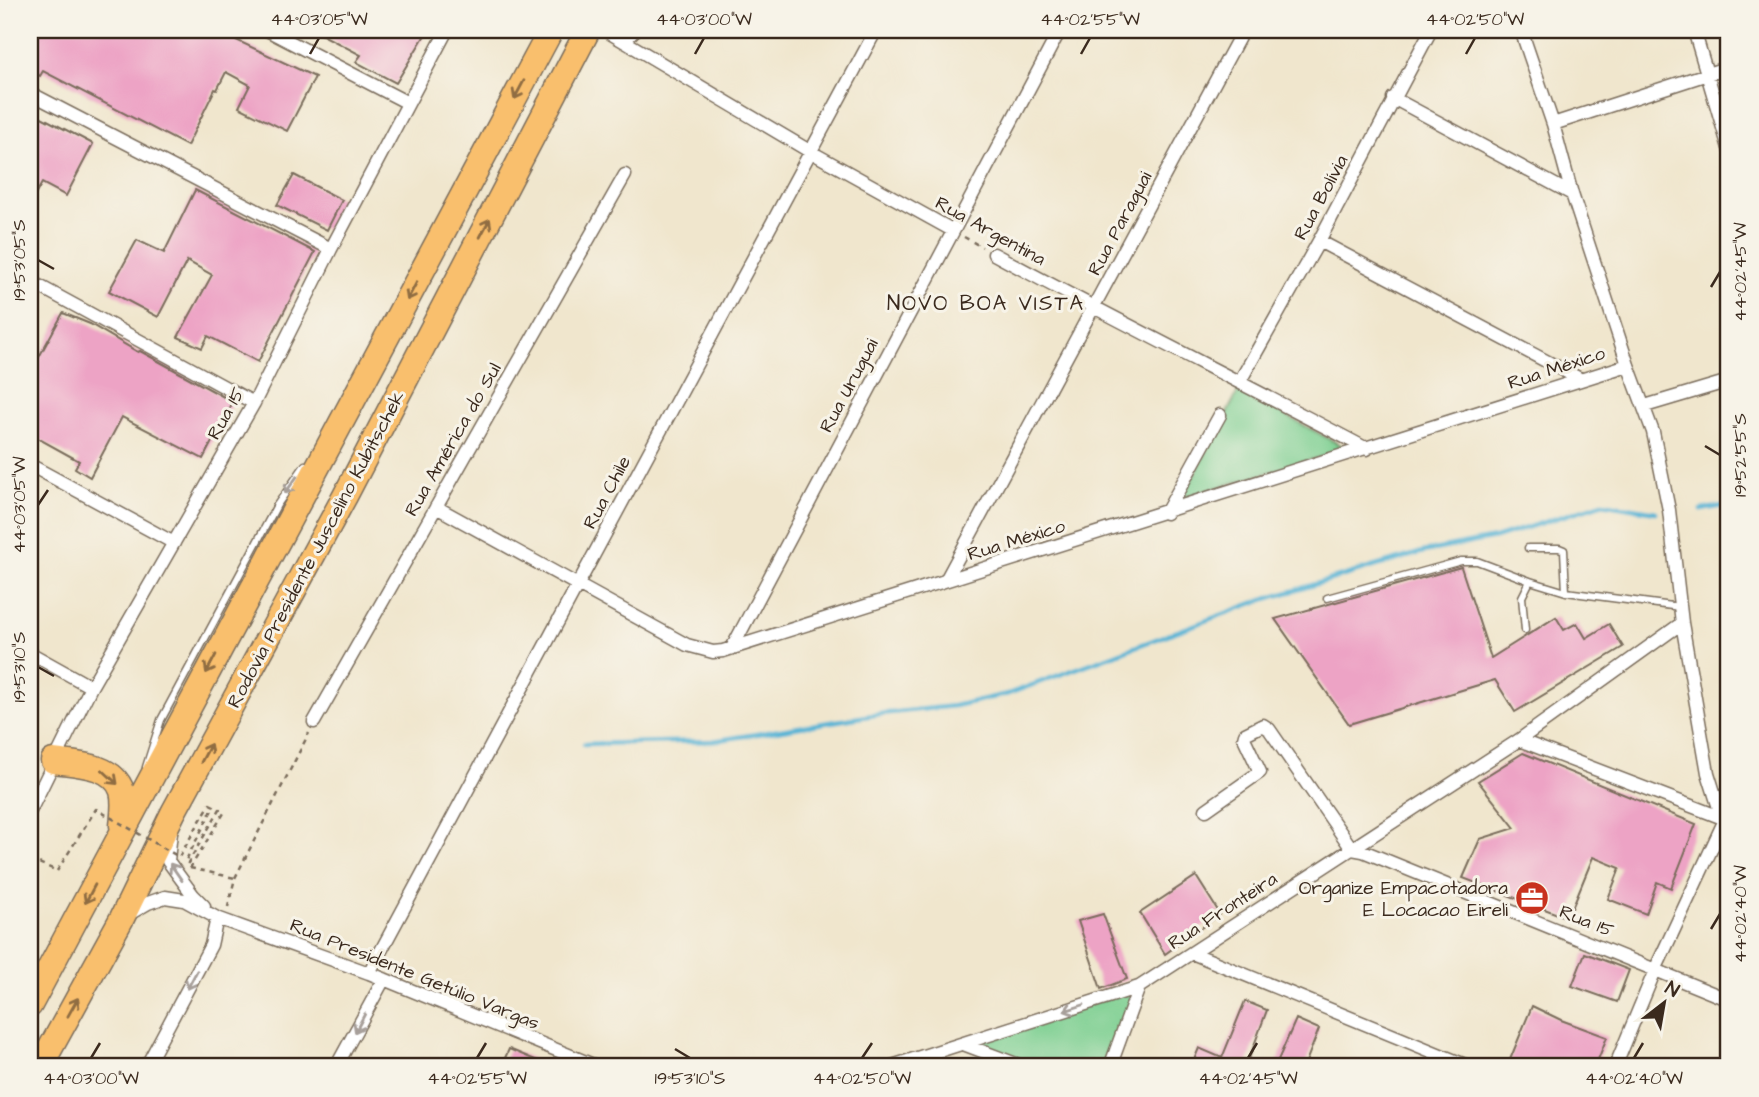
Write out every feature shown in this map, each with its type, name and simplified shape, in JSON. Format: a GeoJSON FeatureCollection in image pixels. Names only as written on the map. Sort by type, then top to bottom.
{"type":"FeatureCollection","features":[{"type":"Feature","properties":{"kind":"highway","name":"Rodovia Presidente Juscelino Kubitschek"},"geometry":{"type":"LineString","coordinates":[[30,1005],[551,30]]}},
{"type":"Feature","properties":{"kind":"highway","name":"Rodovia Presidente Juscelino Kubitschek"},"geometry":{"type":"LineString","coordinates":[[40,1067],[122,918],[173,813],[345,496],[588,30]]}},
{"type":"Feature","properties":{"kind":"highway"},"geometry":{"type":"LineString","coordinates":[[53,761],[101,769],[115,780],[122,791],[122,833]]}},
{"type":"Feature","properties":{"kind":"street"},"geometry":{"type":"LineString","coordinates":[[267,30],[408,103]]}},
{"type":"Feature","properties":{"kind":"street","name":"Rua 15"},"geometry":{"type":"LineString","coordinates":[[30,811],[90,687],[254,403],[331,249],[447,30]]}},
{"type":"Feature","properties":{"kind":"street","name":"Rua Argentina"},"geometry":{"type":"LineString","coordinates":[[605,30],[811,152],[952,230]]}},
{"type":"Feature","properties":{"kind":"street"},"geometry":{"type":"LineString","coordinates":[[624,41],[635,30]]}},
{"type":"Feature","properties":{"kind":"street","name":"Rua Chile"},"geometry":{"type":"LineString","coordinates":[[369,973],[876,30]]}},
{"type":"Feature","properties":{"kind":"street","name":"Rua Uruguai"},"geometry":{"type":"LineString","coordinates":[[732,648],[1060,30]]}},
{"type":"Feature","properties":{"kind":"street","name":"Rua Paraguai"},"geometry":{"type":"LineString","coordinates":[[946,580],[1243,30]]}},
{"type":"Feature","properties":{"kind":"street","name":"Rua Bolívia"},"geometry":{"type":"LineString","coordinates":[[1240,381],[1319,241],[1431,30]]}},
{"type":"Feature","properties":{"kind":"street"},"geometry":{"type":"LineString","coordinates":[[1521,30],[1628,365],[1653,432],[1669,510],[1682,623],[1708,773],[1729,840]]}},
{"type":"Feature","properties":{"kind":"street"},"geometry":{"type":"LineString","coordinates":[[1694,30],[1729,148]]}},
{"type":"Feature","properties":{"kind":"street"},"geometry":{"type":"LineString","coordinates":[[1553,124],[1729,67]]}},
{"type":"Feature","properties":{"kind":"street"},"geometry":{"type":"LineString","coordinates":[[30,93],[331,249]]}},
{"type":"Feature","properties":{"kind":"street"},"geometry":{"type":"LineString","coordinates":[[1394,98],[1572,194]]}},
{"type":"Feature","properties":{"kind":"street","name":"Rua América do Sul"},"geometry":{"type":"LineString","coordinates":[[314,722],[625,174]]}},
{"type":"Feature","properties":{"kind":"street"},"geometry":{"type":"LineString","coordinates":[[1319,241],[1580,379]]}},
{"type":"Feature","properties":{"kind":"street","name":"Rua Argentina"},"geometry":{"type":"LineString","coordinates":[[995,254],[1367,449]]}},
{"type":"Feature","properties":{"kind":"street"},"geometry":{"type":"LineString","coordinates":[[30,281],[254,403]]}},
{"type":"Feature","properties":{"kind":"street","name":"Rua México"},"geometry":{"type":"LineString","coordinates":[[436,507],[687,645],[713,652],[1166,513],[1628,365]]}},
{"type":"Feature","properties":{"kind":"street"},"geometry":{"type":"LineString","coordinates":[[1645,407],[1729,380]]}},
{"type":"Feature","properties":{"kind":"street"},"geometry":{"type":"LineString","coordinates":[[1166,513],[1220,415]]}},
{"type":"Feature","properties":{"kind":"street"},"geometry":{"type":"LineString","coordinates":[[30,465],[174,543]]}},
{"type":"Feature","properties":{"kind":"street","name":"Rua Fronteira"},"geometry":{"type":"LineString","coordinates":[[889,1067],[1139,987],[1519,740],[1682,623]]}},
{"type":"Feature","properties":{"kind":"street"},"geometry":{"type":"LineString","coordinates":[[30,653],[90,687]]}},
{"type":"Feature","properties":{"kind":"street"},"geometry":{"type":"LineString","coordinates":[[1206,810],[1260,772],[1244,738],[1263,725],[1269,729],[1352,849]]}},
{"type":"Feature","properties":{"kind":"street"},"geometry":{"type":"LineString","coordinates":[[1519,740],[1721,820]]}},
{"type":"Feature","properties":{"kind":"street","name":"Rua Presidente Getúlio Vargas"},"geometry":{"type":"LineString","coordinates":[[173,813],[168,861],[192,895],[221,919]]}},
{"type":"Feature","properties":{"kind":"street"},"geometry":{"type":"LineString","coordinates":[[1615,1067],[1721,820]]}},
{"type":"Feature","properties":{"kind":"street","name":"Rua 15"},"geometry":{"type":"LineString","coordinates":[[1352,849],[1363,850],[1729,1000]]}},
{"type":"Feature","properties":{"kind":"street","name":"Rua Presidente Getúlio Vargas"},"geometry":{"type":"LineString","coordinates":[[122,918],[148,903],[165,898],[184,900],[221,919],[369,973],[598,1067]]}},
{"type":"Feature","properties":{"kind":"street"},"geometry":{"type":"LineString","coordinates":[[146,1067],[211,945],[221,919]]}},
{"type":"Feature","properties":{"kind":"street"},"geometry":{"type":"LineString","coordinates":[[1192,953],[1469,1067]]}},
{"type":"Feature","properties":{"kind":"street"},"geometry":{"type":"LineString","coordinates":[[336,1067],[384,979]]}},
{"type":"Feature","properties":{"kind":"street"},"geometry":{"type":"LineString","coordinates":[[1110,1067],[1139,987]]}},
{"type":"Feature","properties":{"kind":"street"},"geometry":{"type":"LineString","coordinates":[[963,1044],[1024,1067]]}},
{"type":"Feature","properties":{"kind":"lane"},"geometry":{"type":"LineString","coordinates":[[1528,548],[1564,550],[1566,592]]}},
{"type":"Feature","properties":{"kind":"lane"},"geometry":{"type":"LineString","coordinates":[[1328,598],[1461,561],[1477,561],[1566,592],[1680,607]]}},
{"type":"Feature","properties":{"kind":"lane"},"geometry":{"type":"LineString","coordinates":[[1525,630],[1522,597],[1530,581]]}},
{"type":"Feature","properties":{"kind":"path","name":"Rua Argentina"},"geometry":{"type":"LineString","coordinates":[[952,230],[995,254]]}},
{"type":"Feature","properties":{"kind":"path"},"geometry":{"type":"LineString","coordinates":[[221,919],[234,878],[314,722]]}},
{"type":"Feature","properties":{"kind":"path"},"geometry":{"type":"LineString","coordinates":[[30,859],[57,871],[96,809],[179,857],[209,804],[214,806],[185,862],[188,863],[220,810],[224,813],[190,868],[234,878]]}},
{"type":"Feature","properties":{"kind":"green space"},"geometry":{"type":"Polygon","coordinates":[[[1239,390],[1348,449],[1182,498],[1239,390]]]}},
{"type":"Feature","properties":{"kind":"green space"},"geometry":{"type":"Polygon","coordinates":[[[1139,987],[1110,1067],[1024,1067],[963,1044],[1139,987]]]}},
{"type":"Feature","properties":{"kind":"building"},"geometry":{"type":"Polygon","coordinates":[[[30,30],[215,30],[315,77],[287,131],[239,107],[250,85],[226,72],[187,146],[43,71],[40,76],[30,71],[30,30]]]}},
{"type":"Feature","properties":{"kind":"building"},"geometry":{"type":"Polygon","coordinates":[[[313,30],[428,30],[396,83],[356,62],[361,55],[313,30]]]}},
{"type":"Feature","properties":{"kind":"building"},"geometry":{"type":"Polygon","coordinates":[[[30,111],[93,144],[66,196],[42,183],[30,204],[30,111]]]}},
{"type":"Feature","properties":{"kind":"building"},"geometry":{"type":"Polygon","coordinates":[[[294,175],[342,200],[327,230],[277,205],[294,175]]]}},
{"type":"Feature","properties":{"kind":"building"},"geometry":{"type":"Polygon","coordinates":[[[195,190],[315,252],[258,362],[208,336],[202,348],[178,337],[212,275],[187,261],[158,317],[109,291],[137,240],[164,253],[195,190]]]}},
{"type":"Feature","properties":{"kind":"building"},"geometry":{"type":"Polygon","coordinates":[[[63,313],[90,324],[233,402],[203,459],[122,417],[90,477],[75,468],[79,461],[30,434],[30,366],[33,368],[63,313]]]}},
{"type":"Feature","properties":{"kind":"building"},"geometry":{"type":"Polygon","coordinates":[[[1461,567],[1491,658],[1556,617],[1564,630],[1577,623],[1586,638],[1609,624],[1623,647],[1515,712],[1495,680],[1349,724],[1275,619],[1461,567]]]}},
{"type":"Feature","properties":{"kind":"building"},"geometry":{"type":"Polygon","coordinates":[[[1523,753],[1696,824],[1671,888],[1657,882],[1646,914],[1608,899],[1620,868],[1593,857],[1568,918],[1463,878],[1480,839],[1515,828],[1478,781],[1523,753]]]}},
{"type":"Feature","properties":{"kind":"building"},"geometry":{"type":"Polygon","coordinates":[[[1196,876],[1220,914],[1165,954],[1140,913],[1196,876]]]}},
{"type":"Feature","properties":{"kind":"building"},"geometry":{"type":"Polygon","coordinates":[[[1103,914],[1127,979],[1101,989],[1078,921],[1103,914]]]}},
{"type":"Feature","properties":{"kind":"building"},"geometry":{"type":"Polygon","coordinates":[[[1585,953],[1629,970],[1617,1002],[1572,986],[1585,953]]]}},
{"type":"Feature","properties":{"kind":"building"},"geometry":{"type":"Polygon","coordinates":[[[1245,1001],[1267,1010],[1246,1067],[1191,1067],[1199,1048],[1222,1058],[1245,1001]]]}},
{"type":"Feature","properties":{"kind":"building"},"geometry":{"type":"Polygon","coordinates":[[[1532,1006],[1607,1037],[1595,1067],[1507,1067],[1532,1006]]]}},
{"type":"Feature","properties":{"kind":"building"},"geometry":{"type":"Polygon","coordinates":[[[1296,1019],[1319,1029],[1304,1067],[1275,1067],[1296,1019]]]}},
{"type":"Feature","properties":{"kind":"building"},"geometry":{"type":"Polygon","coordinates":[[[509,1049],[552,1067],[501,1067],[509,1049]]]}},
{"type":"Feature","properties":{"kind":"waterway"},"geometry":{"type":"LineString","coordinates":[[584,744],[713,741],[880,714],[954,706],[1008,694],[1256,602],[1423,552],[1495,538],[1603,503],[1656,512]]}},
{"type":"Feature","properties":{"kind":"waterway"},"geometry":{"type":"LineString","coordinates":[[1701,510],[1729,505]]}},
{"type":"Feature","properties":{"kind":"place","name":"Organize Empacotadora E Locacao Eireli"},"geometry":{"type":"Point","coordinates":[1532,898]}},
{"type":"Feature","properties":{"kind":"district","name":"NOVO BOA VISTA"},"geometry":{"type":"Point","coordinates":[986,303]}}]}
